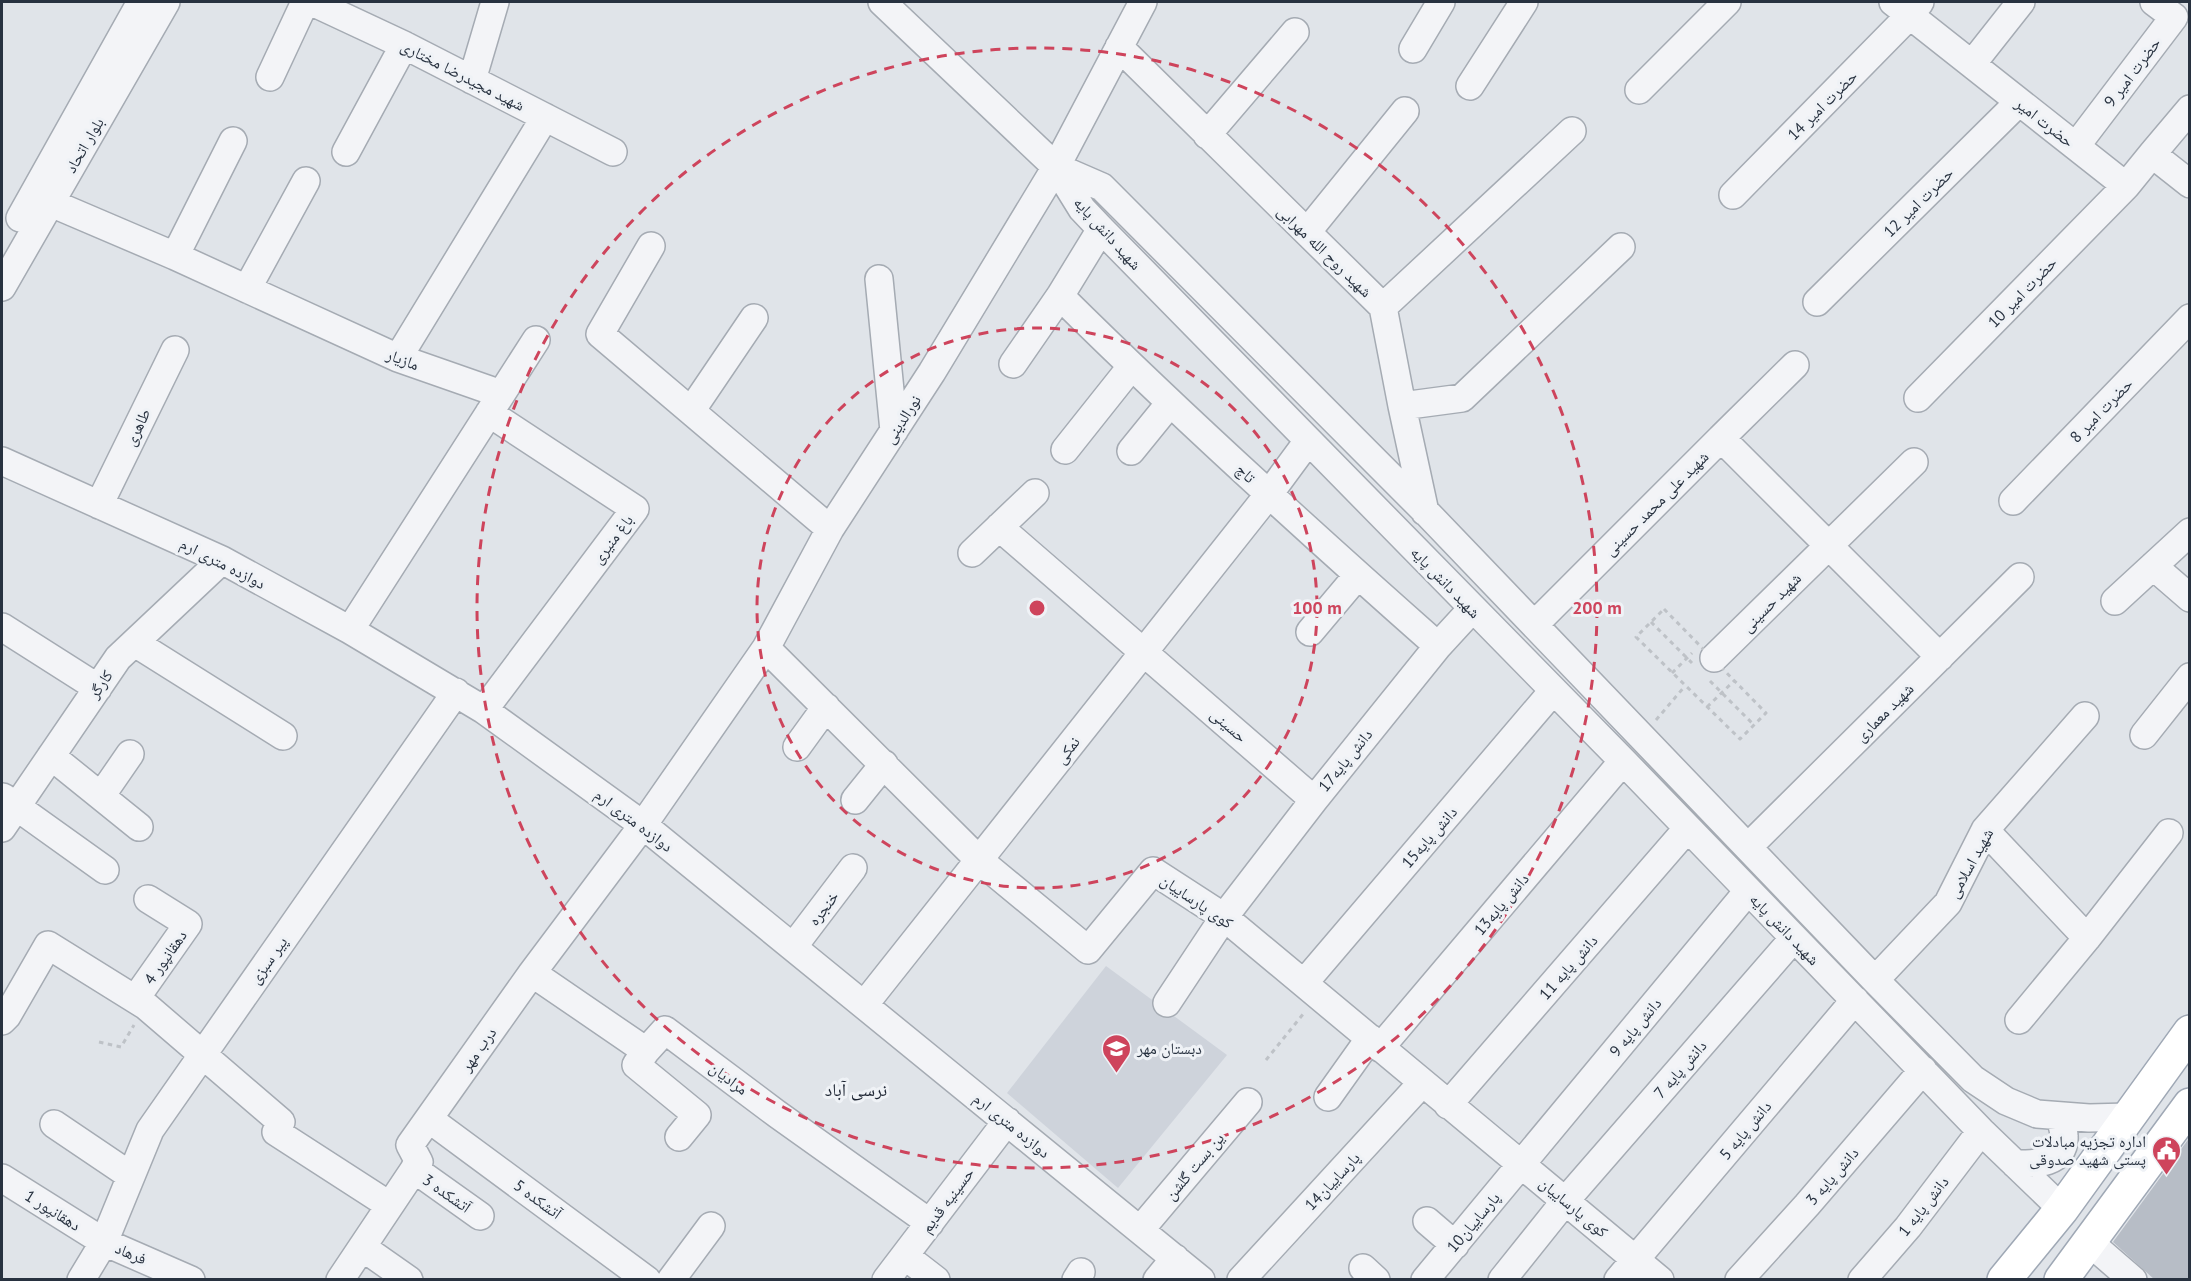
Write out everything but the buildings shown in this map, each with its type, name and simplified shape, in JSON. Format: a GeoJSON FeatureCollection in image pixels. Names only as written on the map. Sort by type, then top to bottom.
{"type":"FeatureCollection","features":[{"type":"Feature","properties":{"kind":"main road"},"geometry":{"type":"LineString","coordinates":[[2004,1280],[2062,1209],[2190,1032]]}},
{"type":"Feature","properties":{"kind":"main road"},"geometry":{"type":"LineString","coordinates":[[2061,1280],[2190,1106]]}},
{"type":"Feature","properties":{"kind":"street","name":"بلوار اتحاد"},"geometry":{"type":"LineString","coordinates":[[2,251],[141,2]]}},
{"type":"Feature","properties":{"kind":"street","name":"بلوار اتحاد"},"geometry":{"type":"LineString","coordinates":[[2,287],[166,2]]}},
{"type":"Feature","properties":{"kind":"street"},"geometry":{"type":"LineString","coordinates":[[270,77],[305,2]]}},
{"type":"Feature","properties":{"kind":"street","name":"شهید مجیدرضا مختاری"},"geometry":{"type":"LineString","coordinates":[[312,2],[358,12],[404,45],[613,152]]}},
{"type":"Feature","properties":{"kind":"street"},"geometry":{"type":"LineString","coordinates":[[472,80],[495,2]]}},
{"type":"Feature","properties":{"kind":"street"},"geometry":{"type":"LineString","coordinates":[[882,2],[1056,167]]}},
{"type":"Feature","properties":{"kind":"street","name":"نورالدینی"},"geometry":{"type":"LineString","coordinates":[[644,825],[766,648],[830,529],[932,372],[1056,167],[1143,2]]}},
{"type":"Feature","properties":{"kind":"street"},"geometry":{"type":"LineString","coordinates":[[1413,50],[1441,2]]}},
{"type":"Feature","properties":{"kind":"street"},"geometry":{"type":"LineString","coordinates":[[1470,86],[1524,2]]}},
{"type":"Feature","properties":{"kind":"street"},"geometry":{"type":"LineString","coordinates":[[1639,90],[1727,2]]}},
{"type":"Feature","properties":{"kind":"street"},"geometry":{"type":"LineString","coordinates":[[1972,64],[2021,2]]}},
{"type":"Feature","properties":{"kind":"street","name":"حضرت امیر 9"},"geometry":{"type":"LineString","coordinates":[[2076,146],[2174,16],[2154,2]]}},
{"type":"Feature","properties":{"kind":"street","name":"حضرت امیر"},"geometry":{"type":"LineString","coordinates":[[1908,6],[1972,64],[2127,186]]}},
{"type":"Feature","properties":{"kind":"street","name":"حضرت امیر 14"},"geometry":{"type":"LineString","coordinates":[[1733,195],[1908,6]]}},
{"type":"Feature","properties":{"kind":"street"},"geometry":{"type":"LineString","coordinates":[[1207,135],[1295,32]]}},
{"type":"Feature","properties":{"kind":"street"},"geometry":{"type":"LineString","coordinates":[[346,152],[404,45]]}},
{"type":"Feature","properties":{"kind":"street","name":"شهید روح الله مهرابی"},"geometry":{"type":"LineString","coordinates":[[1119,47],[1383,307],[1426,512]]}},
{"type":"Feature","properties":{"kind":"street","name":"حضرت امیر 12"},"geometry":{"type":"LineString","coordinates":[[1817,302],[2019,102]]}},
{"type":"Feature","properties":{"kind":"street"},"geometry":{"type":"LineString","coordinates":[[2127,186],[2190,109]]}},
{"type":"Feature","properties":{"kind":"street"},"geometry":{"type":"LineString","coordinates":[[1307,232],[1405,111]]}},
{"type":"Feature","properties":{"kind":"street"},"geometry":{"type":"LineString","coordinates":[[398,358],[545,117]]}},
{"type":"Feature","properties":{"kind":"street"},"geometry":{"type":"LineString","coordinates":[[1383,307],[1572,131]]}},
{"type":"Feature","properties":{"kind":"street"},"geometry":{"type":"LineString","coordinates":[[175,256],[233,141]]}},
{"type":"Feature","properties":{"kind":"street"},"geometry":{"type":"LineString","coordinates":[[2152,154],[2190,184]]}},
{"type":"Feature","properties":{"kind":"street","name":"شهید دانش پایه"},"geometry":{"type":"LineString","coordinates":[[1056,167],[1082,209],[1101,229],[1472,609],[1623,760],[1981,1131],[2062,1209]]}},
{"type":"Feature","properties":{"kind":"street","name":"شهید دانش پایه"},"geometry":{"type":"LineString","coordinates":[[1056,167],[1102,187],[1426,512],[1973,1079],[2017,1107],[2037,1114],[2128,1117]]}},
{"type":"Feature","properties":{"kind":"street"},"geometry":{"type":"LineString","coordinates":[[247,289],[306,181]]}},
{"type":"Feature","properties":{"kind":"street","name":"حضرت امیر 10"},"geometry":{"type":"LineString","coordinates":[[1918,398],[2127,186]]}},
{"type":"Feature","properties":{"kind":"street","name":"مازیار"},"geometry":{"type":"LineString","coordinates":[[51,203],[175,256],[495,403]]}},
{"type":"Feature","properties":{"kind":"street"},"geometry":{"type":"LineString","coordinates":[[1013,364],[1060,296],[1101,229]]}},
{"type":"Feature","properties":{"kind":"street"},"geometry":{"type":"LineString","coordinates":[[651,246],[600,334],[830,529]]}},
{"type":"Feature","properties":{"kind":"street"},"geometry":{"type":"LineString","coordinates":[[1402,406],[1462,398],[1620,247]]}},
{"type":"Feature","properties":{"kind":"street"},"geometry":{"type":"LineString","coordinates":[[879,279],[894,431]]}},
{"type":"Feature","properties":{"kind":"street","name":"تاچ"},"geometry":{"type":"LineString","coordinates":[[1060,296],[1170,403],[1438,646]]}},
{"type":"Feature","properties":{"kind":"street"},"geometry":{"type":"LineString","coordinates":[[691,411],[754,318]]}},
{"type":"Feature","properties":{"kind":"street","name":"حضرت امیر 8"},"geometry":{"type":"LineString","coordinates":[[2013,501],[2190,318]]}},
{"type":"Feature","properties":{"kind":"street"},"geometry":{"type":"LineString","coordinates":[[350,630],[536,340]]}},
{"type":"Feature","properties":{"kind":"street","name":"طاهری"},"geometry":{"type":"LineString","coordinates":[[99,505],[175,350]]}},
{"type":"Feature","properties":{"kind":"street"},"geometry":{"type":"LineString","coordinates":[[1721,438],[1795,365]]}},
{"type":"Feature","properties":{"kind":"street"},"geometry":{"type":"LineString","coordinates":[[1065,450],[1131,366]]}},
{"type":"Feature","properties":{"kind":"street","name":"باغ منیری"},"geometry":{"type":"LineString","coordinates":[[484,710],[635,509],[495,403]]}},
{"type":"Feature","properties":{"kind":"street"},"geometry":{"type":"LineString","coordinates":[[1131,451],[1170,403]]}},
{"type":"Feature","properties":{"kind":"street","name":"شهید علی محمد حسینی"},"geometry":{"type":"LineString","coordinates":[[1534,624],[1721,438],[1940,657]]}},
{"type":"Feature","properties":{"kind":"street","name":"نمکی"},"geometry":{"type":"LineString","coordinates":[[864,1005],[1269,494],[1308,441]]}},
{"type":"Feature","properties":{"kind":"street","name":"دوازده متری ارم"},"geometry":{"type":"LineString","coordinates":[[2,461],[222,560],[350,630],[484,710],[644,825],[1201,1280]]}},
{"type":"Feature","properties":{"kind":"street","name":"شهید حسینی"},"geometry":{"type":"LineString","coordinates":[[1707,652],[1828,545],[1914,462]]}},
{"type":"Feature","properties":{"kind":"street"},"geometry":{"type":"LineString","coordinates":[[972,553],[1035,493]]}},
{"type":"Feature","properties":{"kind":"street"},"geometry":{"type":"LineString","coordinates":[[1401,536],[1426,512]]}},
{"type":"Feature","properties":{"kind":"street","name":"حسینی"},"geometry":{"type":"LineString","coordinates":[[999,527],[1314,800]]}},
{"type":"Feature","properties":{"kind":"street"},"geometry":{"type":"LineString","coordinates":[[2115,601],[2190,532]]}},
{"type":"Feature","properties":{"kind":"street","name":"کارگر"},"geometry":{"type":"LineString","coordinates":[[2,828],[9,802],[51,756],[118,658],[222,560]]}},
{"type":"Feature","properties":{"kind":"street"},"geometry":{"type":"LineString","coordinates":[[2153,566],[2190,598]]}},
{"type":"Feature","properties":{"kind":"street"},"geometry":{"type":"LineString","coordinates":[[1310,632],[1358,575]]}},
{"type":"Feature","properties":{"kind":"street","name":"شهید معماری"},"geometry":{"type":"LineString","coordinates":[[1748,847],[2020,577]]}},
{"type":"Feature","properties":{"kind":"street","name":"دانش پایه17"},"geometry":{"type":"LineString","coordinates":[[1167,1003],[1224,917],[1314,800],[1438,646],[1472,609]]}},
{"type":"Feature","properties":{"kind":"street"},"geometry":{"type":"LineString","coordinates":[[2,627],[98,688]]}},
{"type":"Feature","properties":{"kind":"street"},"geometry":{"type":"LineString","coordinates":[[135,643],[283,736]]}},
{"type":"Feature","properties":{"kind":"street","name":"کوی پارساییان"},"geometry":{"type":"LineString","coordinates":[[766,648],[979,860],[1088,950],[1153,871],[1224,917],[1448,1105],[1566,1200],[1627,1269],[1660,1280]]}},
{"type":"Feature","properties":{"kind":"street"},"geometry":{"type":"LineString","coordinates":[[2144,735],[2190,678]]}},
{"type":"Feature","properties":{"kind":"street","name":"دانش پایه15"},"geometry":{"type":"LineString","coordinates":[[1311,989],[1553,691]]}},
{"type":"Feature","properties":{"kind":"street","name":"پیر سبزی"},"geometry":{"type":"LineString","coordinates":[[81,1280],[104,1242],[150,1130],[456,692]]}},
{"type":"Feature","properties":{"kind":"street"},"geometry":{"type":"LineString","coordinates":[[797,747],[826,707]]}},
{"type":"Feature","properties":{"kind":"street","name":"شهید اسلامی"},"geometry":{"type":"LineString","coordinates":[[1875,980],[1948,903],[1985,830],[2085,716]]}},
{"type":"Feature","properties":{"kind":"street"},"geometry":{"type":"LineString","coordinates":[[101,796],[130,754]]}},
{"type":"Feature","properties":{"kind":"street"},"geometry":{"type":"LineString","coordinates":[[51,756],[139,827]]}},
{"type":"Feature","properties":{"kind":"street","name":"دانش پایه13"},"geometry":{"type":"LineString","coordinates":[[1328,1097],[1623,760]]}},
{"type":"Feature","properties":{"kind":"street"},"geometry":{"type":"LineString","coordinates":[[855,800],[884,764]]}},
{"type":"Feature","properties":{"kind":"street"},"geometry":{"type":"LineString","coordinates":[[9,802],[105,870]]}},
{"type":"Feature","properties":{"kind":"street","name":"درب مهر"},"geometry":{"type":"LineString","coordinates":[[414,1169],[418,1162],[410,1145],[532,973],[644,825]]}},
{"type":"Feature","properties":{"kind":"street","name":"دانش پایه 11"},"geometry":{"type":"LineString","coordinates":[[1448,1105],[1688,829]]}},
{"type":"Feature","properties":{"kind":"street"},"geometry":{"type":"LineString","coordinates":[[1985,830],[2087,938]]}},
{"type":"Feature","properties":{"kind":"street"},"geometry":{"type":"LineString","coordinates":[[2019,1020],[2169,833]]}},
{"type":"Feature","properties":{"kind":"street","name":"خنجره"},"geometry":{"type":"LineString","coordinates":[[793,947],[853,868]]}},
{"type":"Feature","properties":{"kind":"street","name":"دانش پایه 9"},"geometry":{"type":"LineString","coordinates":[[1521,1164],[1748,891]]}},
{"type":"Feature","properties":{"kind":"street","name":"دهقانپور 4"},"geometry":{"type":"LineString","coordinates":[[141,1002],[188,924],[148,898]]}},
{"type":"Feature","properties":{"kind":"street","name":"دانش پایه 7"},"geometry":{"type":"LineString","coordinates":[[1502,1280],[1566,1200],[1794,938]]}},
{"type":"Feature","properties":{"kind":"street"},"geometry":{"type":"LineString","coordinates":[[2,1021],[48,945],[141,1002],[282,1122],[276,1132],[389,1205]]}},
{"type":"Feature","properties":{"kind":"street"},"geometry":{"type":"LineString","coordinates":[[532,973],[646,1051],[636,1065],[698,1115],[679,1137]]}},
{"type":"Feature","properties":{"kind":"street","name":"دانش پایه 5"},"geometry":{"type":"LineString","coordinates":[[1627,1269],[1855,1000]]}},
{"type":"Feature","properties":{"kind":"street","name":"مرادیان"},"geometry":{"type":"LineString","coordinates":[[646,1051],[665,1030],[777,1114],[930,1223]]}},
{"type":"Feature","properties":{"kind":"street","name":"دانش پایه 3"},"geometry":{"type":"LineString","coordinates":[[1739,1280],[1923,1070]]}},
{"type":"Feature","properties":{"kind":"street","name":"پارساییان14"},"geometry":{"type":"LineString","coordinates":[[1241,1280],[1422,1083]]}},
{"type":"Feature","properties":{"kind":"street","name":"ین بست گلشن"},"geometry":{"type":"LineString","coordinates":[[1140,1230],[1248,1102]]}},
{"type":"Feature","properties":{"kind":"street"},"geometry":{"type":"LineString","coordinates":[[2015,1164],[2041,1164],[2062,1150],[2065,1137],[2060,1116]]}},
{"type":"Feature","properties":{"kind":"street","name":"آتشکده 5"},"geometry":{"type":"LineString","coordinates":[[429,1119],[646,1280]]}},
{"type":"Feature","properties":{"kind":"street","name":"حسینیه قدیم"},"geometry":{"type":"LineString","coordinates":[[886,1280],[1007,1121]]}},
{"type":"Feature","properties":{"kind":"street"},"geometry":{"type":"LineString","coordinates":[[54,1124],[131,1176]]}},
{"type":"Feature","properties":{"kind":"street","name":"دانش پایه 1"},"geometry":{"type":"LineString","coordinates":[[1862,1280],[1908,1227],[1981,1131]]}},
{"type":"Feature","properties":{"kind":"street","name":"پارساییان10"},"geometry":{"type":"LineString","coordinates":[[1425,1280],[1521,1164]]}},
{"type":"Feature","properties":{"kind":"street"},"geometry":{"type":"LineString","coordinates":[[340,1280],[414,1169]]}},
{"type":"Feature","properties":{"kind":"street","name":"آتشکده 3"},"geometry":{"type":"LineString","coordinates":[[414,1169],[480,1216]]}},
{"type":"Feature","properties":{"kind":"street","name":"دهقانپور 1"},"geometry":{"type":"LineString","coordinates":[[4,1185],[104,1242]]}},
{"type":"Feature","properties":{"kind":"street"},"geometry":{"type":"LineString","coordinates":[[1427,1221],[1455,1245]]}},
{"type":"Feature","properties":{"kind":"street"},"geometry":{"type":"LineString","coordinates":[[671,1280],[711,1226]]}},
{"type":"Feature","properties":{"kind":"street","name":"فرهاد"},"geometry":{"type":"LineString","coordinates":[[104,1242],[191,1280]]}},
{"type":"Feature","properties":{"kind":"street"},"geometry":{"type":"LineString","coordinates":[[2090,1242],[2133,1280]]}},
{"type":"Feature","properties":{"kind":"street"},"geometry":{"type":"LineString","coordinates":[[362,1247],[409,1280]]}},
{"type":"Feature","properties":{"kind":"street"},"geometry":{"type":"LineString","coordinates":[[905,1256],[936,1280]]}},
{"type":"Feature","properties":{"kind":"street"},"geometry":{"type":"LineString","coordinates":[[1157,1280],[1175,1258]]}},
{"type":"Feature","properties":{"kind":"path"},"geometry":{"type":"LineString","coordinates":[[1672,673],[1707,652]]}},
{"type":"Feature","properties":{"kind":"path"},"geometry":{"type":"LineString","coordinates":[[1707,707],[1735,680]]}},
{"type":"Feature","properties":{"kind":"path"},"geometry":{"type":"LineString","coordinates":[[1266,1060],[1311,989]]}},
{"type":"Feature","properties":{"kind":"path"},"geometry":{"type":"LineString","coordinates":[[99,1042],[121,1047],[141,1002]]}},
{"type":"Feature","properties":{"kind":"shaded area","name":"دبستان مهر"},"geometry":{"type":"Polygon","coordinates":[[[1106,966],[1227,1055],[1118,1188],[1007,1093],[1106,966]]]}},
{"type":"Feature","properties":{"kind":"place","name":"دبستان مهر"},"geometry":{"type":"Point","coordinates":[1116,1074]}},
{"type":"Feature","properties":{"kind":"place","name":"اداره تجزیه مبادلات پستی شهید صدوقی"},"geometry":{"type":"Point","coordinates":[2167,1176]}},
{"type":"Feature","properties":{"kind":"district","name":"نرسی آباد"},"geometry":{"type":"Point","coordinates":[856,1090]}}]}
